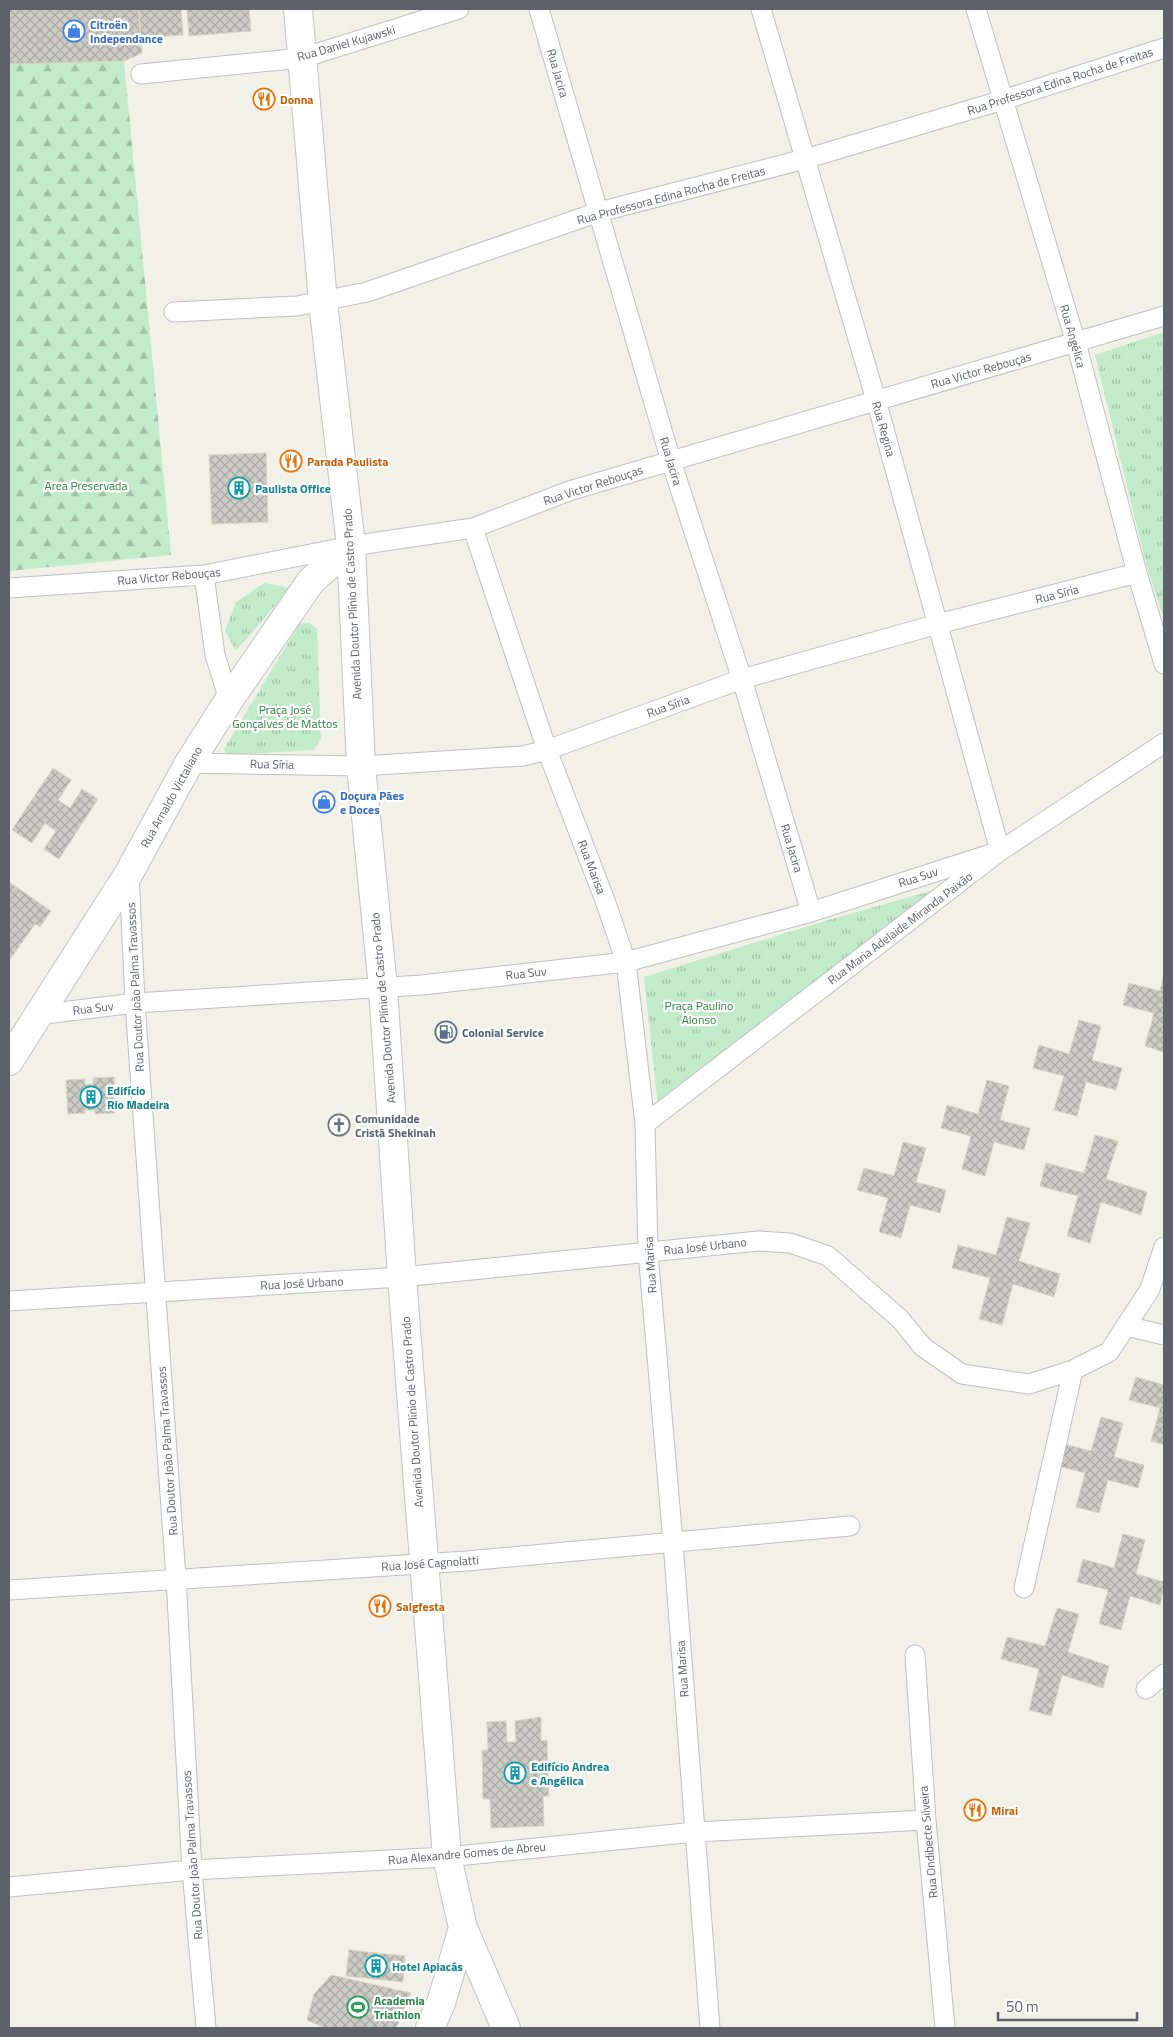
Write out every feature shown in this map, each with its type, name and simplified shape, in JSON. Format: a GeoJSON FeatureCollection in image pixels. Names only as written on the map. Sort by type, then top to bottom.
{"type":"FeatureCollection","features":[{"type":"Feature","properties":{"kind":"street","name":"Avenida Doutor Plínio de Castro Prado"},"geometry":{"type":"LineString","coordinates":[[298,9],[323,302],[350,546],[361,766],[383,988],[402,1277],[447,1857],[462,1928],[506,2028]]}},
{"type":"Feature","properties":{"kind":"street","name":"Rua Daniel Kujawski"},"geometry":{"type":"LineString","coordinates":[[141,74],[302,58],[459,9]]}},
{"type":"Feature","properties":{"kind":"street","name":"Rua Jacira"},"geometry":{"type":"LineString","coordinates":[[539,9],[671,461],[742,679],[811,912]]}},
{"type":"Feature","properties":{"kind":"street","name":"Rua Regina"},"geometry":{"type":"LineString","coordinates":[[761,9],[876,400],[1000,851]]}},
{"type":"Feature","properties":{"kind":"street","name":"Rua Angélica"},"geometry":{"type":"LineString","coordinates":[[976,9],[1076,343],[1137,573],[1164,664]]}},
{"type":"Feature","properties":{"kind":"street","name":"Rua Professora Edina Rocha de Freitas"},"geometry":{"type":"LineString","coordinates":[[174,312],[298,306],[367,292],[599,212],[805,159],[1003,100],[1164,48]]}},
{"type":"Feature","properties":{"kind":"street","name":"Rua Victor Rebouças"},"geometry":{"type":"LineString","coordinates":[[9,588],[204,576],[350,546],[473,528],[569,491],[1164,316]]}},
{"type":"Feature","properties":{"kind":"street","name":"Rua Marisa"},"geometry":{"type":"LineString","coordinates":[[473,528],[547,750],[606,903],[626,962],[645,1124],[648,1252],[673,1542],[710,2028]]}},
{"type":"Feature","properties":{"kind":"street","name":"Rua Arnaldo Victaliano"},"geometry":{"type":"LineString","coordinates":[[9,1061],[129,873],[189,762],[229,700],[312,581],[350,546]]}},
{"type":"Feature","properties":{"kind":"street","name":"Rua Síria"},"geometry":{"type":"LineString","coordinates":[[189,762],[361,766],[524,756],[547,750],[742,679],[938,624],[1137,573]]}},
{"type":"Feature","properties":{"kind":"street"},"geometry":{"type":"LineString","coordinates":[[204,576],[214,655],[229,700]]}},
{"type":"Feature","properties":{"kind":"street","name":"Rua Maria Adelaide Miranda Paixão"},"geometry":{"type":"LineString","coordinates":[[645,1124],[1000,851],[1164,743]]}},
{"type":"Feature","properties":{"kind":"street","name":"Rua Suv"},"geometry":{"type":"LineString","coordinates":[[37,1015],[135,1004],[383,988],[626,962],[811,912],[1000,851]]}},
{"type":"Feature","properties":{"kind":"street","name":"Rua Doutor João Palma Travassos"},"geometry":{"type":"LineString","coordinates":[[129,873],[135,1004],[176,1578],[192,1870],[206,2028]]}},
{"type":"Feature","properties":{"kind":"street","name":"Rua José Urbano"},"geometry":{"type":"LineString","coordinates":[[9,1301],[402,1277],[758,1241],[790,1243],[828,1256],[900,1319],[923,1347],[962,1374],[1028,1384],[1074,1370],[1109,1352],[1150,1289],[1164,1247]]}},
{"type":"Feature","properties":{"kind":"street"},"geometry":{"type":"LineString","coordinates":[[1126,1326],[1164,1335]]}},
{"type":"Feature","properties":{"kind":"street"},"geometry":{"type":"LineString","coordinates":[[1024,1588],[1074,1370]]}},
{"type":"Feature","properties":{"kind":"street","name":"Rua José Cagnolatti"},"geometry":{"type":"LineString","coordinates":[[9,1590],[176,1578],[424,1564],[850,1526]]}},
{"type":"Feature","properties":{"kind":"street","name":"Rua Ondibecte Silveira"},"geometry":{"type":"LineString","coordinates":[[914,1655],[926,1820],[945,2028]]}},
{"type":"Feature","properties":{"kind":"street"},"geometry":{"type":"LineString","coordinates":[[1146,1689],[1164,1674]]}},
{"type":"Feature","properties":{"kind":"street","name":"Rua Alexandre Gomes de Abreu"},"geometry":{"type":"LineString","coordinates":[[9,1887],[192,1870],[447,1857],[695,1832],[926,1820]]}},
{"type":"Feature","properties":{"kind":"street"},"geometry":{"type":"LineString","coordinates":[[430,2028],[441,2003],[462,1928]]}},
{"type":"Feature","properties":{"kind":"green space","name":"Area Preservada"},"geometry":{"type":"Polygon","coordinates":[[[124,61],[171,555],[9,571],[9,64],[124,61]]]}},
{"type":"Feature","properties":{"kind":"green space"},"geometry":{"type":"Polygon","coordinates":[[[1164,332],[1164,619],[1146,564],[1095,355],[1164,332]]]}},
{"type":"Feature","properties":{"kind":"green space"},"geometry":{"type":"Polygon","coordinates":[[[264,583],[290,588],[236,651],[225,631],[236,602],[264,583]]]}},
{"type":"Feature","properties":{"kind":"green space","name":"Praça José Gonçalves de Mattos"},"geometry":{"type":"Polygon","coordinates":[[[300,623],[310,623],[317,629],[321,738],[314,750],[227,755],[224,749],[300,623]]]}},
{"type":"Feature","properties":{"kind":"green space","name":"Praça Paulino Alonso"},"geometry":{"type":"Polygon","coordinates":[[[945,887],[658,1106],[644,977],[825,921],[945,887]]]}},
{"type":"Feature","properties":{"kind":"building","name":"Citroën Independance"},"geometry":{"type":"Polygon","coordinates":[[[9,9],[138,9],[142,53],[124,61],[9,64],[9,9]]]}},
{"type":"Feature","properties":{"kind":"building"},"geometry":{"type":"Polygon","coordinates":[[[139,9],[181,9],[183,35],[141,38],[139,9]]]}},
{"type":"Feature","properties":{"kind":"building"},"geometry":{"type":"Polygon","coordinates":[[[187,9],[249,9],[251,31],[189,36],[187,9]]]}},
{"type":"Feature","properties":{"kind":"building","name":"Paulista Office"},"geometry":{"type":"Polygon","coordinates":[[[266,453],[268,522],[212,524],[209,455],[266,453]]]}},
{"type":"Feature","properties":{"kind":"building"},"geometry":{"type":"Polygon","coordinates":[[[53,768],[71,780],[58,800],[70,808],[82,789],[98,799],[59,859],[44,849],[56,831],[45,823],[32,843],[12,830],[53,768]]]}},
{"type":"Feature","properties":{"kind":"building"},"geometry":{"type":"Polygon","coordinates":[[[9,882],[51,911],[40,927],[35,924],[9,961],[9,882]]]}},
{"type":"Feature","properties":{"kind":"building"},"geometry":{"type":"Polygon","coordinates":[[[1164,974],[1164,1052],[1145,1046],[1154,1013],[1123,1005],[1129,983],[1160,991],[1164,974]]]}},
{"type":"Feature","properties":{"kind":"building"},"geometry":{"type":"Polygon","coordinates":[[[1079,1020],[1101,1026],[1092,1060],[1122,1068],[1116,1090],[1086,1082],[1077,1116],[1054,1110],[1064,1076],[1033,1068],[1039,1045],[1069,1054],[1079,1020]]]}},
{"type":"Feature","properties":{"kind":"building","name":"Edifício Rio Madeira"},"geometry":{"type":"Polygon","coordinates":[[[114,1077],[115,1113],[95,1114],[94,1110],[85,1110],[85,1113],[68,1114],[66,1080],[85,1079],[85,1085],[93,1084],[93,1078],[114,1077]]]}},
{"type":"Feature","properties":{"kind":"building"},"geometry":{"type":"Polygon","coordinates":[[[987,1080],[1009,1086],[1000,1120],[1030,1128],[1024,1150],[994,1142],[985,1176],[962,1169],[971,1136],[941,1128],[947,1105],[978,1114],[987,1080]]]}},
{"type":"Feature","properties":{"kind":"building"},"geometry":{"type":"Polygon","coordinates":[[[1095,1135],[1118,1141],[1106,1179],[1147,1192],[1141,1215],[1101,1202],[1090,1243],[1067,1236],[1078,1196],[1040,1186],[1046,1163],[1084,1173],[1095,1135]]]}},
{"type":"Feature","properties":{"kind":"building"},"geometry":{"type":"Polygon","coordinates":[[[903,1142],[926,1148],[916,1182],[946,1190],[940,1213],[910,1205],[901,1238],[879,1232],[888,1198],[857,1190],[864,1168],[894,1176],[903,1142]]]}},
{"type":"Feature","properties":{"kind":"building"},"geometry":{"type":"Polygon","coordinates":[[[1007,1217],[1030,1223],[1019,1261],[1060,1274],[1054,1297],[1013,1284],[1002,1325],[979,1319],[990,1278],[952,1268],[958,1245],[996,1255],[1007,1217]]]}},
{"type":"Feature","properties":{"kind":"building"},"geometry":{"type":"Polygon","coordinates":[[[1136,1377],[1164,1385],[1164,1445],[1151,1441],[1160,1408],[1129,1400],[1136,1377]]]}},
{"type":"Feature","properties":{"kind":"building"},"geometry":{"type":"Polygon","coordinates":[[[1101,1417],[1123,1423],[1114,1457],[1144,1465],[1138,1488],[1108,1480],[1099,1513],[1076,1507],[1085,1473],[1055,1465],[1061,1443],[1091,1451],[1101,1417]]]}},
{"type":"Feature","properties":{"kind":"building"},"geometry":{"type":"Polygon","coordinates":[[[1123,1534],[1145,1540],[1136,1574],[1164,1582],[1164,1588],[1160,1605],[1130,1596],[1121,1630],[1099,1624],[1108,1590],[1077,1582],[1083,1559],[1114,1568],[1123,1534]]]}},
{"type":"Feature","properties":{"kind":"building"},"geometry":{"type":"Polygon","coordinates":[[[1057,1608],[1079,1614],[1068,1652],[1109,1666],[1103,1688],[1062,1675],[1051,1716],[1029,1710],[1039,1669],[1001,1659],[1007,1637],[1045,1646],[1057,1608]]]}},
{"type":"Feature","properties":{"kind":"building","name":"Edifício Andrea e Angélica"},"geometry":{"type":"Polygon","coordinates":[[[541,1717],[541,1741],[547,1740],[549,1796],[543,1796],[544,1826],[491,1828],[490,1799],[483,1799],[482,1750],[488,1750],[487,1722],[506,1721],[507,1742],[516,1742],[515,1721],[541,1717]]]}},
{"type":"Feature","properties":{"kind":"building","name":"Hotel Apiacás"},"geometry":{"type":"Polygon","coordinates":[[[349,1950],[405,1956],[403,1982],[346,1976],[349,1950]]]}},
{"type":"Feature","properties":{"kind":"building","name":"Academia Triathlon"},"geometry":{"type":"Polygon","coordinates":[[[331,1975],[411,1993],[396,2028],[325,2028],[307,2020],[314,1994],[331,1975]]]}},
{"type":"Feature","properties":{"kind":"place","name":"Citroën Independance"},"geometry":{"type":"Point","coordinates":[74,31]}},
{"type":"Feature","properties":{"kind":"place","name":"Donna"},"geometry":{"type":"Point","coordinates":[264,99]}},
{"type":"Feature","properties":{"kind":"place","name":"Parada Paulista"},"geometry":{"type":"Point","coordinates":[291,461]}},
{"type":"Feature","properties":{"kind":"place","name":"Paulista Office"},"geometry":{"type":"Point","coordinates":[239,488]}},
{"type":"Feature","properties":{"kind":"place","name":"Doçura Pães e Doces"},"geometry":{"type":"Point","coordinates":[324,802]}},
{"type":"Feature","properties":{"kind":"place","name":"Colonial Service"},"geometry":{"type":"Point","coordinates":[446,1032]}},
{"type":"Feature","properties":{"kind":"place","name":"Edifício Rio Madeira"},"geometry":{"type":"Point","coordinates":[91,1097]}},
{"type":"Feature","properties":{"kind":"place","name":"Comunidade Cristã Shekinah"},"geometry":{"type":"Point","coordinates":[339,1125]}},
{"type":"Feature","properties":{"kind":"place","name":"Salgfesta"},"geometry":{"type":"Point","coordinates":[380,1606]}},
{"type":"Feature","properties":{"kind":"place","name":"Edifício Andrea e Angélica"},"geometry":{"type":"Point","coordinates":[515,1773]}},
{"type":"Feature","properties":{"kind":"place","name":"Mirai"},"geometry":{"type":"Point","coordinates":[975,1810]}},
{"type":"Feature","properties":{"kind":"place","name":"Hotel Apiacás"},"geometry":{"type":"Point","coordinates":[376,1966]}},
{"type":"Feature","properties":{"kind":"place","name":"Academia Triathlon"},"geometry":{"type":"Point","coordinates":[358,2007]}}]}
